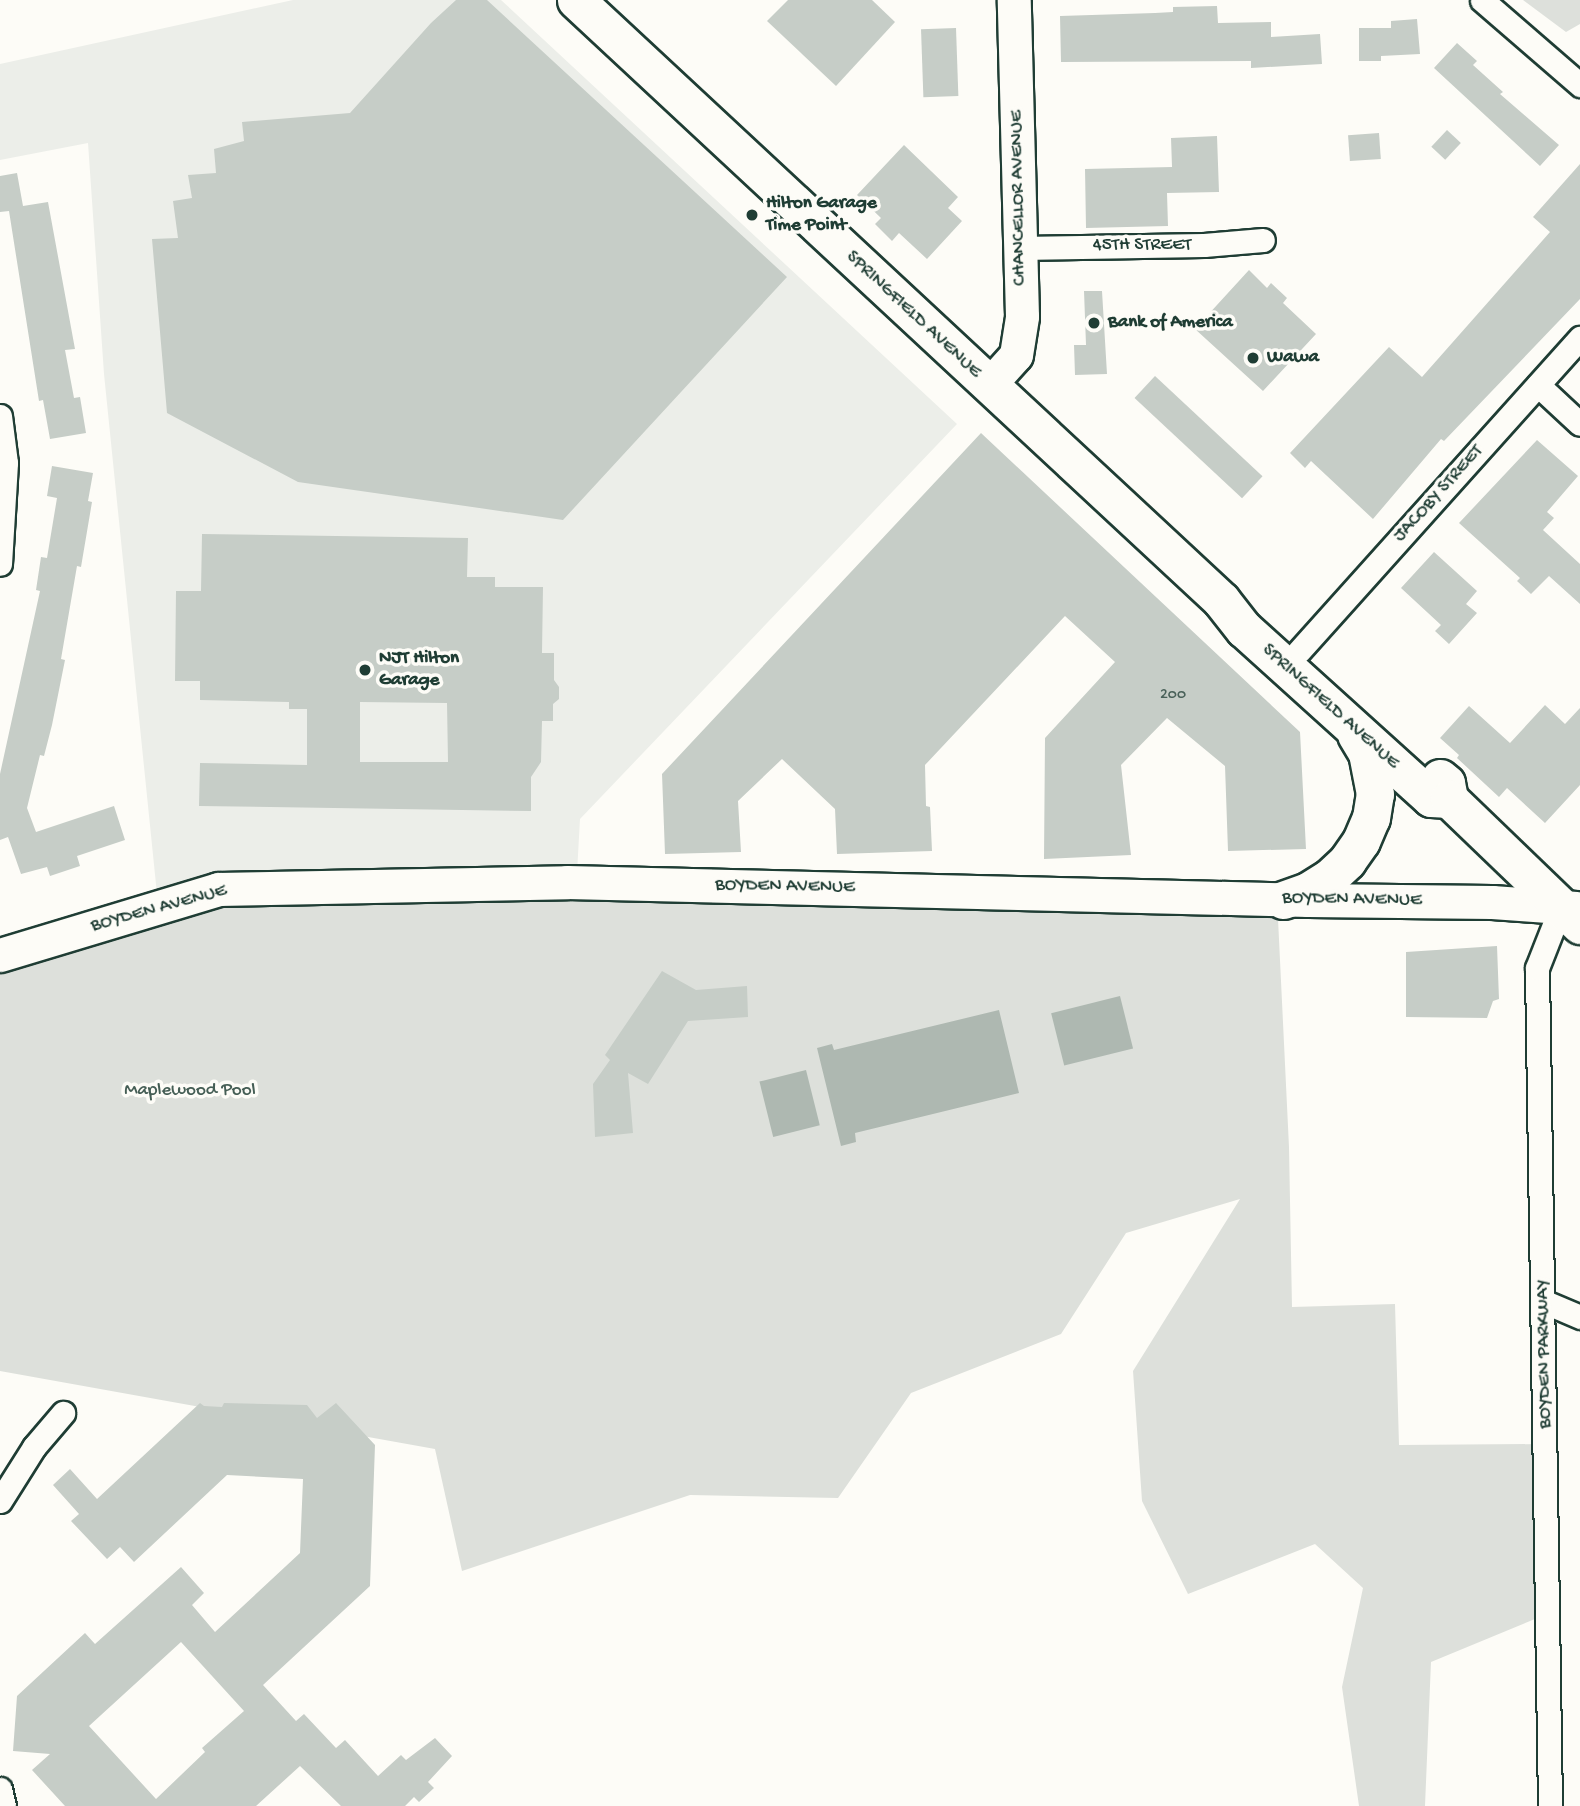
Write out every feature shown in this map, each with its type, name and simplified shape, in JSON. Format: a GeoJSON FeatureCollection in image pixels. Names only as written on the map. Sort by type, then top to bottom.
{"type":"FeatureCollection","features":[{"type":"Feature","properties":{"kind":"main road","name":"SPRINGFIELD AVENUE"},"geometry":{"type":"LineString","coordinates":[[576,0],[1221,600],[1244,629],[1431,798],[1449,799]]}},
{"type":"Feature","properties":{"kind":"main road","name":"SPRINGFIELD AVENUE"},"geometry":{"type":"LineString","coordinates":[[1221,600],[1253,614],[1352,694],[1446,783],[1449,799],[1574,913]]}},
{"type":"Feature","properties":{"kind":"main road"},"geometry":{"type":"LineString","coordinates":[[1283,900],[1308,891],[1333,874],[1361,841],[1371,818],[1375,794],[1367,753],[1337,712]]}},
{"type":"Feature","properties":{"kind":"street","name":"CHANCELLOR AVENUE"},"geometry":{"type":"LineString","coordinates":[[989,385],[1016,355],[1022,316],[1014,0]]}},
{"type":"Feature","properties":{"kind":"street"},"geometry":{"type":"LineString","coordinates":[[1482,0],[1580,85]]}},
{"type":"Feature","properties":{"kind":"street","name":"45TH STREET"},"geometry":{"type":"LineString","coordinates":[[1020,248],[1204,245],[1263,240]]}},
{"type":"Feature","properties":{"kind":"street","name":"JACOBY STREET"},"geometry":{"type":"LineString","coordinates":[[1299,651],[1580,338]]}},
{"type":"Feature","properties":{"kind":"street"},"geometry":{"type":"LineString","coordinates":[[1538,385],[1580,424]]}},
{"type":"Feature","properties":{"kind":"street"},"geometry":{"type":"LineString","coordinates":[[0,416],[6,463],[0,564]]}},
{"type":"Feature","properties":{"kind":"street","name":"BOYDEN AVENUE"},"geometry":{"type":"LineString","coordinates":[[0,955],[218,889],[560,881],[1283,900],[1492,902],[1574,913]]}},
{"type":"Feature","properties":{"kind":"street","name":"BOYDEN PARKWAY"},"geometry":{"type":"LineString","coordinates":[[1549,1806],[1545,1302],[1537,968],[1574,913]]}},
{"type":"Feature","properties":{"kind":"street"},"geometry":{"type":"LineString","coordinates":[[1545,1302],[1580,1317]]}},
{"type":"Feature","properties":{"kind":"street"},"geometry":{"type":"LineString","coordinates":[[0,1501],[34,1447],[63,1413]]}},
{"type":"Feature","properties":{"kind":"street"},"geometry":{"type":"LineString","coordinates":[[0,1789],[4,1806]]}},
{"type":"Feature","properties":{"kind":"shaded area","name":"NJT Hilton Garage"},"geometry":{"type":"Polygon","coordinates":[[[293,0],[501,0],[957,424],[580,819],[576,891],[158,904],[104,374],[88,143],[0,160],[0,64],[293,0]]]}},
{"type":"Feature","properties":{"kind":"shaded area"},"geometry":{"type":"Polygon","coordinates":[[[1120,996],[1133,1048],[1064,1066],[1051,1013],[1120,996]]]}},
{"type":"Feature","properties":{"kind":"shaded area"},"geometry":{"type":"Polygon","coordinates":[[[999,1010],[1019,1093],[855,1133],[856,1142],[841,1146],[817,1048],[832,1044],[834,1050],[999,1010]]]}},
{"type":"Feature","properties":{"kind":"shaded area"},"geometry":{"type":"Polygon","coordinates":[[[806,1070],[820,1125],[773,1137],[759,1082],[806,1070]]]}},
{"type":"Feature","properties":{"kind":"green space"},"geometry":{"type":"Polygon","coordinates":[[[1523,0],[1580,0],[1580,24],[1566,32],[1523,0]]]}},
{"type":"Feature","properties":{"kind":"green space","name":"Maplewood Pool"},"geometry":{"type":"Polygon","coordinates":[[[576,891],[1277,898],[1289,1147],[1292,1307],[1395,1304],[1399,1445],[1544,1444],[1547,1614],[1431,1662],[1425,1806],[1359,1806],[1342,1687],[1363,1588],[1315,1544],[1188,1594],[1142,1501],[1133,1371],[1240,1199],[1126,1233],[1061,1334],[911,1393],[838,1498],[690,1495],[462,1571],[435,1449],[0,1371],[0,954],[158,904],[576,891]]]}},
{"type":"Feature","properties":{"kind":"building"},"geometry":{"type":"Polygon","coordinates":[[[456,0],[487,0],[787,277],[563,520],[298,482],[167,413],[152,239],[178,238],[173,201],[192,198],[188,175],[216,173],[214,149],[244,141],[242,122],[350,113],[431,23],[456,0]]]}},
{"type":"Feature","properties":{"kind":"building"},"geometry":{"type":"Polygon","coordinates":[[[788,0],[872,0],[895,22],[836,86],[767,21],[788,0]]]}},
{"type":"Feature","properties":{"kind":"building"},"geometry":{"type":"Polygon","coordinates":[[[1217,6],[1218,23],[1271,22],[1271,37],[1320,34],[1322,64],[1251,68],[1251,61],[1061,62],[1060,16],[1173,12],[1173,7],[1217,6]]]}},
{"type":"Feature","properties":{"kind":"building"},"geometry":{"type":"Polygon","coordinates":[[[1417,19],[1420,54],[1381,56],[1381,61],[1359,61],[1359,28],[1391,28],[1391,21],[1417,19]]]}},
{"type":"Feature","properties":{"kind":"building"},"geometry":{"type":"Polygon","coordinates":[[[956,28],[958,96],[923,97],[921,29],[956,28]]]}},
{"type":"Feature","properties":{"kind":"building"},"geometry":{"type":"Polygon","coordinates":[[[1457,43],[1477,61],[1473,65],[1503,92],[1500,94],[1559,145],[1540,166],[1434,68],[1457,43]]]}},
{"type":"Feature","properties":{"kind":"building"},"geometry":{"type":"Polygon","coordinates":[[[1447,130],[1461,143],[1445,160],[1431,147],[1447,130]]]}},
{"type":"Feature","properties":{"kind":"building"},"geometry":{"type":"Polygon","coordinates":[[[1379,133],[1381,159],[1350,161],[1348,135],[1379,133]]]}},
{"type":"Feature","properties":{"kind":"building"},"geometry":{"type":"Polygon","coordinates":[[[1217,136],[1219,192],[1167,193],[1168,226],[1086,228],[1085,169],[1172,167],[1171,138],[1217,136]]]}},
{"type":"Feature","properties":{"kind":"building"},"geometry":{"type":"Polygon","coordinates":[[[904,145],[958,197],[948,208],[962,221],[927,259],[899,233],[892,241],[875,224],[881,218],[857,195],[904,145]]]}},
{"type":"Feature","properties":{"kind":"building"},"geometry":{"type":"Polygon","coordinates":[[[1580,164],[1580,299],[1444,441],[1441,439],[1373,519],[1311,461],[1305,468],[1290,453],[1389,347],[1422,377],[1550,232],[1533,217],[1580,164]]]}},
{"type":"Feature","properties":{"kind":"building"},"geometry":{"type":"Polygon","coordinates":[[[17,173],[23,206],[48,202],[75,349],[65,350],[74,398],[80,397],[86,433],[50,439],[43,400],[39,401],[9,211],[0,212],[0,176],[17,173]]]}},
{"type":"Feature","properties":{"kind":"building"},"geometry":{"type":"Polygon","coordinates":[[[1249,270],[1267,288],[1271,283],[1287,298],[1283,303],[1316,334],[1263,391],[1195,329],[1249,270]]]}},
{"type":"Feature","properties":{"kind":"building","name":"Bank of America"},"geometry":{"type":"Polygon","coordinates":[[[1084,291],[1102,291],[1107,374],[1075,375],[1074,345],[1086,345],[1084,291]]]}},
{"type":"Feature","properties":{"kind":"building"},"geometry":{"type":"Polygon","coordinates":[[[1155,376],[1263,476],[1242,498],[1135,398],[1155,376]]]}},
{"type":"Feature","properties":{"kind":"building"},"geometry":{"type":"Polygon","coordinates":[[[981,433],[1300,732],[1306,849],[1228,851],[1225,766],[1167,718],[1121,765],[1131,855],[1044,859],[1045,738],[1115,662],[1065,616],[925,765],[926,806],[930,807],[932,851],[837,854],[835,809],[782,759],[738,801],[741,852],[665,854],[662,774],[981,433]]]}},
{"type":"Feature","properties":{"kind":"building"},"geometry":{"type":"Polygon","coordinates":[[[1537,440],[1578,476],[1547,512],[1554,518],[1543,530],[1580,564],[1580,604],[1549,576],[1531,594],[1517,581],[1520,578],[1459,523],[1537,440]]]}},
{"type":"Feature","properties":{"kind":"building"},"geometry":{"type":"Polygon","coordinates":[[[52,466],[93,473],[88,501],[92,502],[81,567],[77,566],[61,659],[65,660],[52,725],[44,756],[40,755],[27,808],[36,832],[114,806],[125,840],[77,856],[80,866],[50,876],[47,867],[21,874],[8,837],[0,840],[0,774],[40,591],[36,590],[41,557],[47,558],[57,498],[47,496],[52,466]]]}},
{"type":"Feature","properties":{"kind":"building","name":"NJT Hilton Garage"},"geometry":{"type":"Polygon","coordinates":[[[202,534],[468,538],[467,577],[495,577],[495,587],[543,587],[542,653],[554,653],[554,680],[559,687],[559,699],[553,704],[553,721],[542,721],[541,762],[531,777],[531,811],[199,806],[200,763],[307,765],[307,709],[289,709],[289,702],[200,700],[200,681],[175,681],[176,591],[201,591],[202,534]],[[360,702],[360,762],[448,762],[447,703],[360,702]]]}},
{"type":"Feature","properties":{"kind":"building"},"geometry":{"type":"Polygon","coordinates":[[[1434,552],[1477,591],[1466,604],[1477,613],[1449,644],[1435,631],[1441,625],[1401,588],[1434,552]]]}},
{"type":"Feature","properties":{"kind":"building"},"geometry":{"type":"Polygon","coordinates":[[[1545,705],[1565,724],[1580,708],[1580,785],[1545,823],[1507,788],[1499,797],[1457,758],[1459,755],[1440,738],[1469,706],[1510,743],[1545,705]]]}},
{"type":"Feature","properties":{"kind":"building"},"geometry":{"type":"Polygon","coordinates":[[[1497,946],[1499,999],[1493,1001],[1487,1018],[1406,1017],[1406,952],[1497,946]]]}},
{"type":"Feature","properties":{"kind":"building"},"geometry":{"type":"Polygon","coordinates":[[[662,971],[696,990],[747,986],[748,1017],[688,1021],[648,1084],[628,1073],[633,1133],[595,1137],[593,1084],[610,1060],[605,1055],[662,971]]]}},
{"type":"Feature","properties":{"kind":"building"},"geometry":{"type":"Polygon","coordinates":[[[200,1403],[204,1406],[222,1407],[224,1403],[307,1405],[317,1418],[336,1403],[375,1445],[370,1586],[263,1685],[296,1721],[304,1714],[336,1748],[345,1740],[378,1776],[401,1755],[406,1760],[435,1738],[452,1756],[428,1782],[434,1788],[419,1802],[414,1797],[405,1806],[341,1806],[300,1766],[256,1806],[65,1806],[32,1770],[50,1754],[13,1751],[17,1696],[85,1633],[95,1644],[181,1567],[204,1593],[192,1605],[215,1632],[300,1553],[303,1479],[227,1475],[134,1562],[120,1547],[107,1559],[71,1521],[79,1514],[53,1485],[70,1469],[97,1499],[200,1403]],[[181,1642],[89,1726],[156,1799],[205,1752],[202,1748],[244,1711],[181,1642]]]}},
{"type":"Feature","properties":{"kind":"place","name":"Hilton Garage Time Point"},"geometry":{"type":"Point","coordinates":[752,215]}},
{"type":"Feature","properties":{"kind":"place","name":"Bank of America"},"geometry":{"type":"Point","coordinates":[1094,323]}},
{"type":"Feature","properties":{"kind":"place","name":"Wawa"},"geometry":{"type":"Point","coordinates":[1253,358]}},
{"type":"Feature","properties":{"kind":"place","name":"NJT Hilton Garage"},"geometry":{"type":"Point","coordinates":[365,670]}}]}
